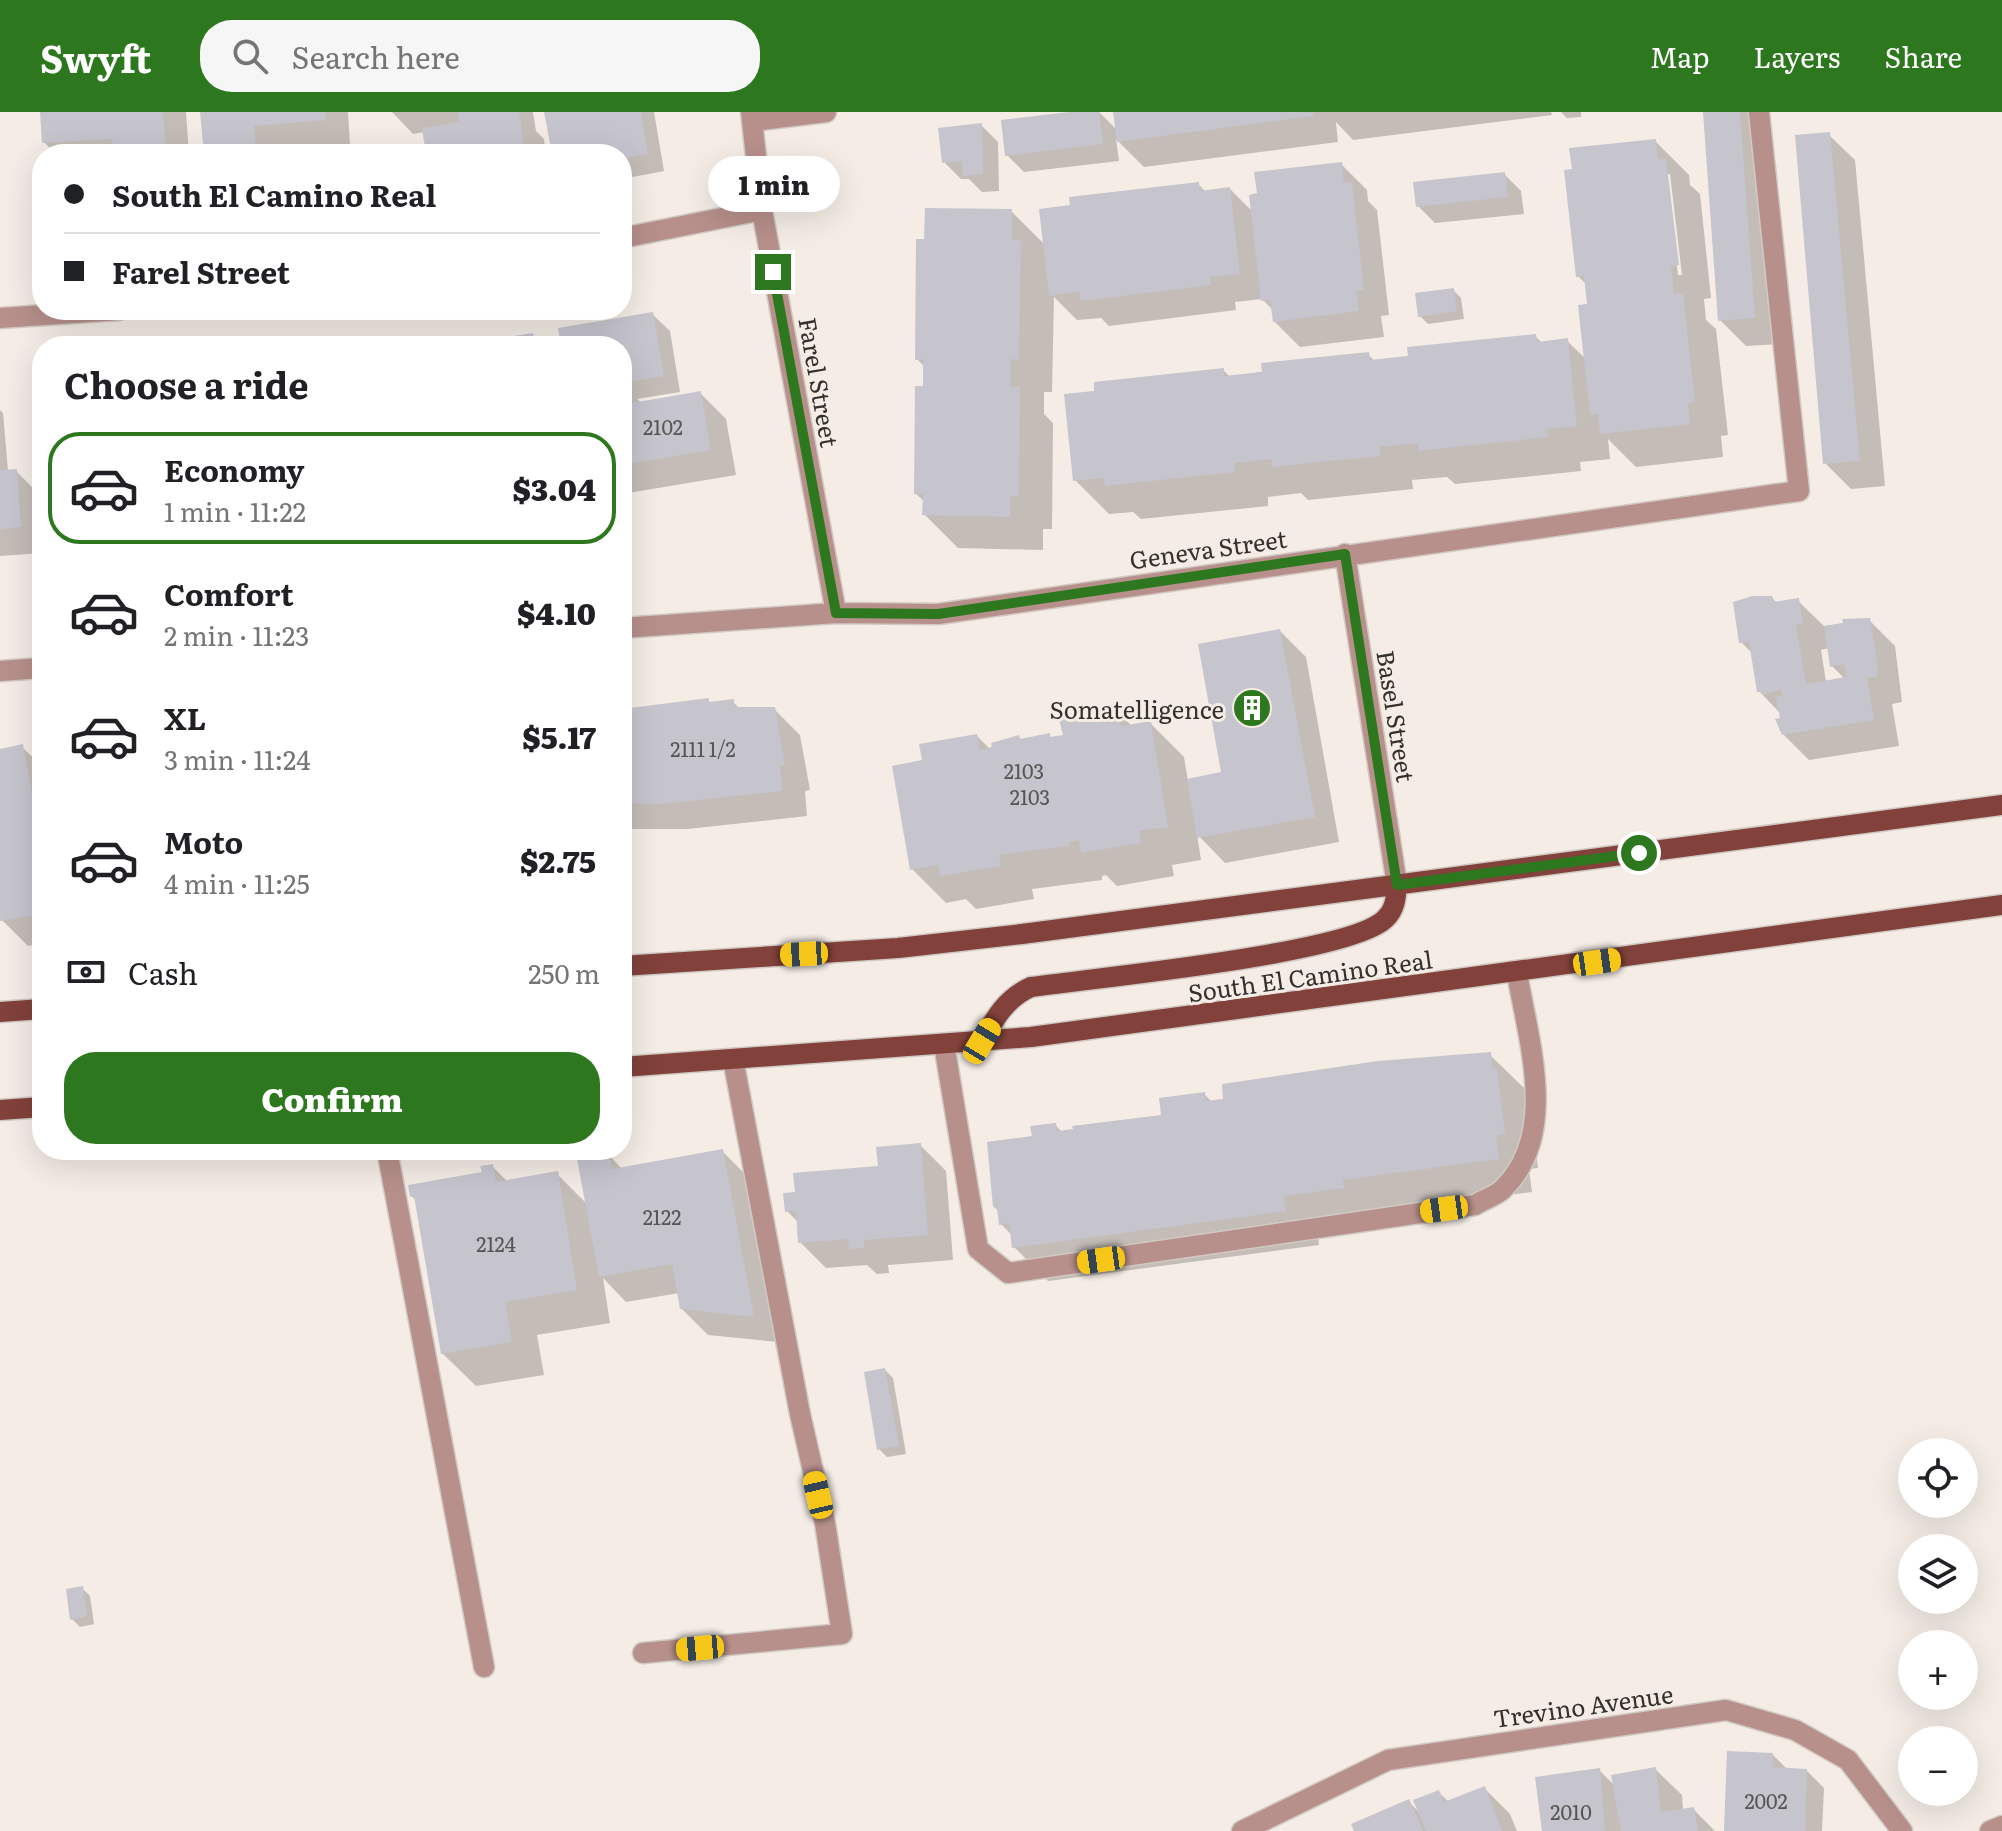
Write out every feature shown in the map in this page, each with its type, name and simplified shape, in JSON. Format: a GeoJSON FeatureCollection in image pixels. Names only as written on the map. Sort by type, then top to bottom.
{"type":"FeatureCollection","features":[{"type":"Feature","properties":{"kind":"main road"},"geometry":{"type":"LineString","coordinates":[[632,965],[898,948],[2002,805]]}},
{"type":"Feature","properties":{"kind":"main road"},"geometry":{"type":"LineString","coordinates":[[982,1041],[1002,1008],[1016,993],[1031,987],[1315,947],[1361,935],[1385,919],[1395,904],[1397,885]]}},
{"type":"Feature","properties":{"kind":"main road","name":"South El Camino Real"},"geometry":{"type":"LineString","coordinates":[[632,1066],[982,1041],[1196,1017],[2002,905]]}},
{"type":"Feature","properties":{"kind":"main road"},"geometry":{"type":"LineString","coordinates":[[0,1012],[32,1010]]}},
{"type":"Feature","properties":{"kind":"main road"},"geometry":{"type":"LineString","coordinates":[[0,1110],[32,1108]]}},
{"type":"Feature","properties":{"kind":"street"},"geometry":{"type":"LineString","coordinates":[[752,116],[826,112]]}},
{"type":"Feature","properties":{"kind":"street","name":"Geneva Street"},"geometry":{"type":"LineString","coordinates":[[632,627],[836,613],[938,614],[1799,491],[1759,112]]}},
{"type":"Feature","properties":{"kind":"street","name":"Farel Street"},"geometry":{"type":"LineString","coordinates":[[752,116],[762,210],[836,613]]}},
{"type":"Feature","properties":{"kind":"street"},"geometry":{"type":"LineString","coordinates":[[632,236],[762,210]]}},
{"type":"Feature","properties":{"kind":"street"},"geometry":{"type":"LineString","coordinates":[[0,318],[32,316]]}},
{"type":"Feature","properties":{"kind":"street","name":"Basel Street"},"geometry":{"type":"LineString","coordinates":[[1345,554],[1397,885]]}},
{"type":"Feature","properties":{"kind":"street"},"geometry":{"type":"LineString","coordinates":[[0,671],[32,669]]}},
{"type":"Feature","properties":{"kind":"street"},"geometry":{"type":"LineString","coordinates":[[944,1044],[978,1249],[1008,1273],[1475,1205],[1502,1190],[1520,1163],[1534,1128],[1537,1094],[1517,973]]}},
{"type":"Feature","properties":{"kind":"street"},"geometry":{"type":"LineString","coordinates":[[643,1653],[842,1634],[825,1523],[800,1414],[733,1059]]}},
{"type":"Feature","properties":{"kind":"street"},"geometry":{"type":"LineString","coordinates":[[389,1160],[484,1667]]}},
{"type":"Feature","properties":{"kind":"street","name":"Trevino Avenue"},"geometry":{"type":"LineString","coordinates":[[1242,1831],[1388,1760],[1726,1710],[1795,1730],[1848,1760],[1902,1831]]}},
{"type":"Feature","properties":{"kind":"street"},"geometry":{"type":"LineString","coordinates":[[1990,1831],[2002,1826]]}},
{"type":"Feature","properties":{"kind":"building"},"geometry":{"type":"Polygon","coordinates":[[[40,112],[163,112],[165,144],[112,144],[112,139],[42,143],[40,112]]]}},
{"type":"Feature","properties":{"kind":"building"},"geometry":{"type":"Polygon","coordinates":[[[200,112],[325,112],[326,120],[254,126],[255,144],[203,144],[200,112]]]}},
{"type":"Feature","properties":{"kind":"building"},"geometry":{"type":"Polygon","coordinates":[[[458,112],[519,112],[524,144],[424,144],[422,128],[459,122],[458,112]]]}},
{"type":"Feature","properties":{"kind":"building"},"geometry":{"type":"Polygon","coordinates":[[[544,112],[641,112],[648,154],[632,157],[632,144],[550,144],[544,112]]]}},
{"type":"Feature","properties":{"kind":"building"},"geometry":{"type":"Polygon","coordinates":[[[1069,112],[1099,112],[1103,144],[1005,156],[1001,120],[1069,112]]]}},
{"type":"Feature","properties":{"kind":"building"},"geometry":{"type":"Polygon","coordinates":[[[1113,112],[1313,112],[1313,116],[1117,142],[1113,112]]]}},
{"type":"Feature","properties":{"kind":"building"},"geometry":{"type":"Polygon","coordinates":[[[1703,112],[1740,112],[1755,318],[1718,321],[1703,112]]]}},
{"type":"Feature","properties":{"kind":"building"},"geometry":{"type":"Polygon","coordinates":[[[982,123],[983,174],[963,176],[962,161],[942,163],[938,128],[982,123]]]}},
{"type":"Feature","properties":{"kind":"building"},"geometry":{"type":"Polygon","coordinates":[[[1830,132],[1860,461],[1823,464],[1795,135],[1830,132]]]}},
{"type":"Feature","properties":{"kind":"building"},"geometry":{"type":"Polygon","coordinates":[[[1656,139],[1658,160],[1666,158],[1679,265],[1671,266],[1674,294],[1683,293],[1695,402],[1688,403],[1690,424],[1600,434],[1598,414],[1590,415],[1578,305],[1587,304],[1584,276],[1576,277],[1564,170],[1572,169],[1569,148],[1656,139]]]}},
{"type":"Feature","properties":{"kind":"building"},"geometry":{"type":"Polygon","coordinates":[[[1342,162],[1344,183],[1352,182],[1364,290],[1356,291],[1359,311],[1273,322],[1270,300],[1261,301],[1249,195],[1257,193],[1254,172],[1342,162]]]}},
{"type":"Feature","properties":{"kind":"building"},"geometry":{"type":"Polygon","coordinates":[[[1505,172],[1508,197],[1416,207],[1413,182],[1505,172]]]}},
{"type":"Feature","properties":{"kind":"building"},"geometry":{"type":"Polygon","coordinates":[[[1199,182],[1200,191],[1230,187],[1240,274],[1210,277],[1211,285],[1081,301],[1079,292],[1049,296],[1039,209],[1070,205],[1069,197],[1199,182]]]}},
{"type":"Feature","properties":{"kind":"building"},"geometry":{"type":"Polygon","coordinates":[[[925,208],[1012,209],[1012,240],[1021,240],[1019,360],[1011,359],[1011,387],[1020,387],[1019,496],[1010,496],[1010,517],[922,515],[923,495],[914,494],[915,386],[923,386],[923,359],[915,360],[916,239],[924,239],[925,208]]]}},
{"type":"Feature","properties":{"kind":"building"},"geometry":{"type":"Polygon","coordinates":[[[1454,288],[1457,311],[1418,317],[1415,293],[1454,288]]]}},
{"type":"Feature","properties":{"kind":"building"},"geometry":{"type":"Polygon","coordinates":[[[653,312],[664,376],[632,381],[632,336],[559,336],[558,328],[606,320],[632,320],[632,316],[653,312]]]}},
{"type":"Feature","properties":{"kind":"building"},"geometry":{"type":"Polygon","coordinates":[[[1536,334],[1537,342],[1568,338],[1577,426],[1547,429],[1548,437],[1419,451],[1418,443],[1380,447],[1380,456],[1272,467],[1272,459],[1235,463],[1235,472],[1105,486],[1104,478],[1073,481],[1064,394],[1094,391],[1094,382],[1224,368],[1224,376],[1262,372],[1261,363],[1369,352],[1370,360],[1408,356],[1407,347],[1536,334]]]}},
{"type":"Feature","properties":{"kind":"building"},"geometry":{"type":"Polygon","coordinates":[[[701,391],[711,450],[632,463],[632,403],[701,391]]]}},
{"type":"Feature","properties":{"kind":"building"},"geometry":{"type":"Polygon","coordinates":[[[17,469],[21,527],[0,529],[0,470],[17,469]]]}},
{"type":"Feature","properties":{"kind":"building"},"geometry":{"type":"Polygon","coordinates":[[[1752,596],[1772,596],[1774,602],[1799,598],[1803,623],[1796,624],[1806,684],[1846,677],[1844,664],[1830,667],[1824,626],[1843,623],[1842,619],[1870,618],[1877,677],[1867,678],[1874,720],[1782,735],[1775,719],[1780,718],[1776,697],[1782,696],[1781,689],[1763,695],[1757,692],[1749,642],[1739,643],[1733,602],[1752,596]]]}},
{"type":"Feature","properties":{"kind":"building","name":"Somatelligence"},"geometry":{"type":"Polygon","coordinates":[[[1280,629],[1315,817],[1197,838],[1187,779],[1221,772],[1198,644],[1280,629]]]}},
{"type":"Feature","properties":{"kind":"building"},"geometry":{"type":"Polygon","coordinates":[[[709,698],[709,702],[734,699],[734,707],[775,707],[785,765],[780,765],[782,791],[660,804],[632,803],[632,708],[709,698]]]}},
{"type":"Feature","properties":{"kind":"building"},"geometry":{"type":"Polygon","coordinates":[[[1118,710],[1121,726],[1151,721],[1168,827],[1139,831],[1141,843],[1081,853],[1079,840],[1069,843],[1069,846],[999,855],[1001,866],[940,876],[938,865],[910,870],[892,766],[922,760],[919,744],[977,734],[980,750],[992,748],[991,743],[1019,735],[1020,739],[1050,733],[1050,737],[1063,735],[1059,719],[1118,710]]]}},
{"type":"Feature","properties":{"kind":"building"},"geometry":{"type":"Polygon","coordinates":[[[23,744],[32,795],[32,916],[0,921],[0,749],[23,744]]]}},
{"type":"Feature","properties":{"kind":"building"},"geometry":{"type":"Polygon","coordinates":[[[1491,1052],[1493,1069],[1497,1068],[1505,1134],[1496,1136],[1499,1159],[1343,1180],[1344,1188],[1284,1196],[1286,1211],[1012,1248],[1009,1223],[999,1225],[997,1207],[993,1207],[987,1142],[1032,1136],[1030,1126],[1056,1123],[1057,1131],[1073,1129],[1072,1126],[1161,1115],[1159,1098],[1205,1092],[1206,1101],[1223,1099],[1222,1084],[1378,1061],[1491,1052]]]}},
{"type":"Feature","properties":{"kind":"building"},"geometry":{"type":"Polygon","coordinates":[[[921,1143],[928,1235],[864,1240],[864,1248],[849,1249],[848,1239],[798,1243],[796,1211],[785,1212],[783,1193],[795,1192],[793,1173],[878,1166],[876,1147],[921,1143]]]}},
{"type":"Feature","properties":{"kind":"building"},"geometry":{"type":"Polygon","coordinates":[[[723,1149],[754,1317],[680,1309],[672,1264],[599,1277],[577,1160],[610,1160],[612,1169],[723,1149]]]}},
{"type":"Feature","properties":{"kind":"building"},"geometry":{"type":"Polygon","coordinates":[[[493,1164],[496,1182],[558,1171],[577,1290],[505,1302],[512,1342],[441,1354],[414,1196],[410,1197],[408,1185],[482,1172],[480,1166],[493,1164]]]}},
{"type":"Feature","properties":{"kind":"building"},"geometry":{"type":"Polygon","coordinates":[[[885,1368],[899,1446],[877,1450],[864,1372],[885,1368]]]}},
{"type":"Feature","properties":{"kind":"building"},"geometry":{"type":"Polygon","coordinates":[[[83,1586],[87,1616],[70,1620],[66,1589],[83,1586]]]}},
{"type":"Feature","properties":{"kind":"building"},"geometry":{"type":"Polygon","coordinates":[[[1727,1751],[1773,1753],[1773,1767],[1807,1769],[1805,1831],[1724,1831],[1727,1751]]]}},
{"type":"Feature","properties":{"kind":"building"},"geometry":{"type":"Polygon","coordinates":[[[1656,1767],[1661,1812],[1694,1807],[1698,1831],[1621,1831],[1611,1775],[1656,1767]]]}},
{"type":"Feature","properties":{"kind":"building"},"geometry":{"type":"Polygon","coordinates":[[[1600,1768],[1605,1831],[1542,1831],[1535,1777],[1600,1768]]]}},
{"type":"Feature","properties":{"kind":"building"},"geometry":{"type":"Polygon","coordinates":[[[1485,1786],[1502,1831],[1426,1831],[1413,1800],[1439,1790],[1444,1802],[1485,1786]]]}},
{"type":"Feature","properties":{"kind":"building"},"geometry":{"type":"Polygon","coordinates":[[[1409,1799],[1423,1831],[1354,1831],[1351,1824],[1409,1799]]]}},
{"type":"Feature","properties":{"kind":"place","name":"Somatelligence"},"geometry":{"type":"Point","coordinates":[1252,708]}},
{"type":"Feature","properties":{"kind":"route"},"geometry":{"type":"LineString","coordinates":[[773,272],[836,613],[938,614],[1345,554],[1397,885],[1639,853]]}}]}
